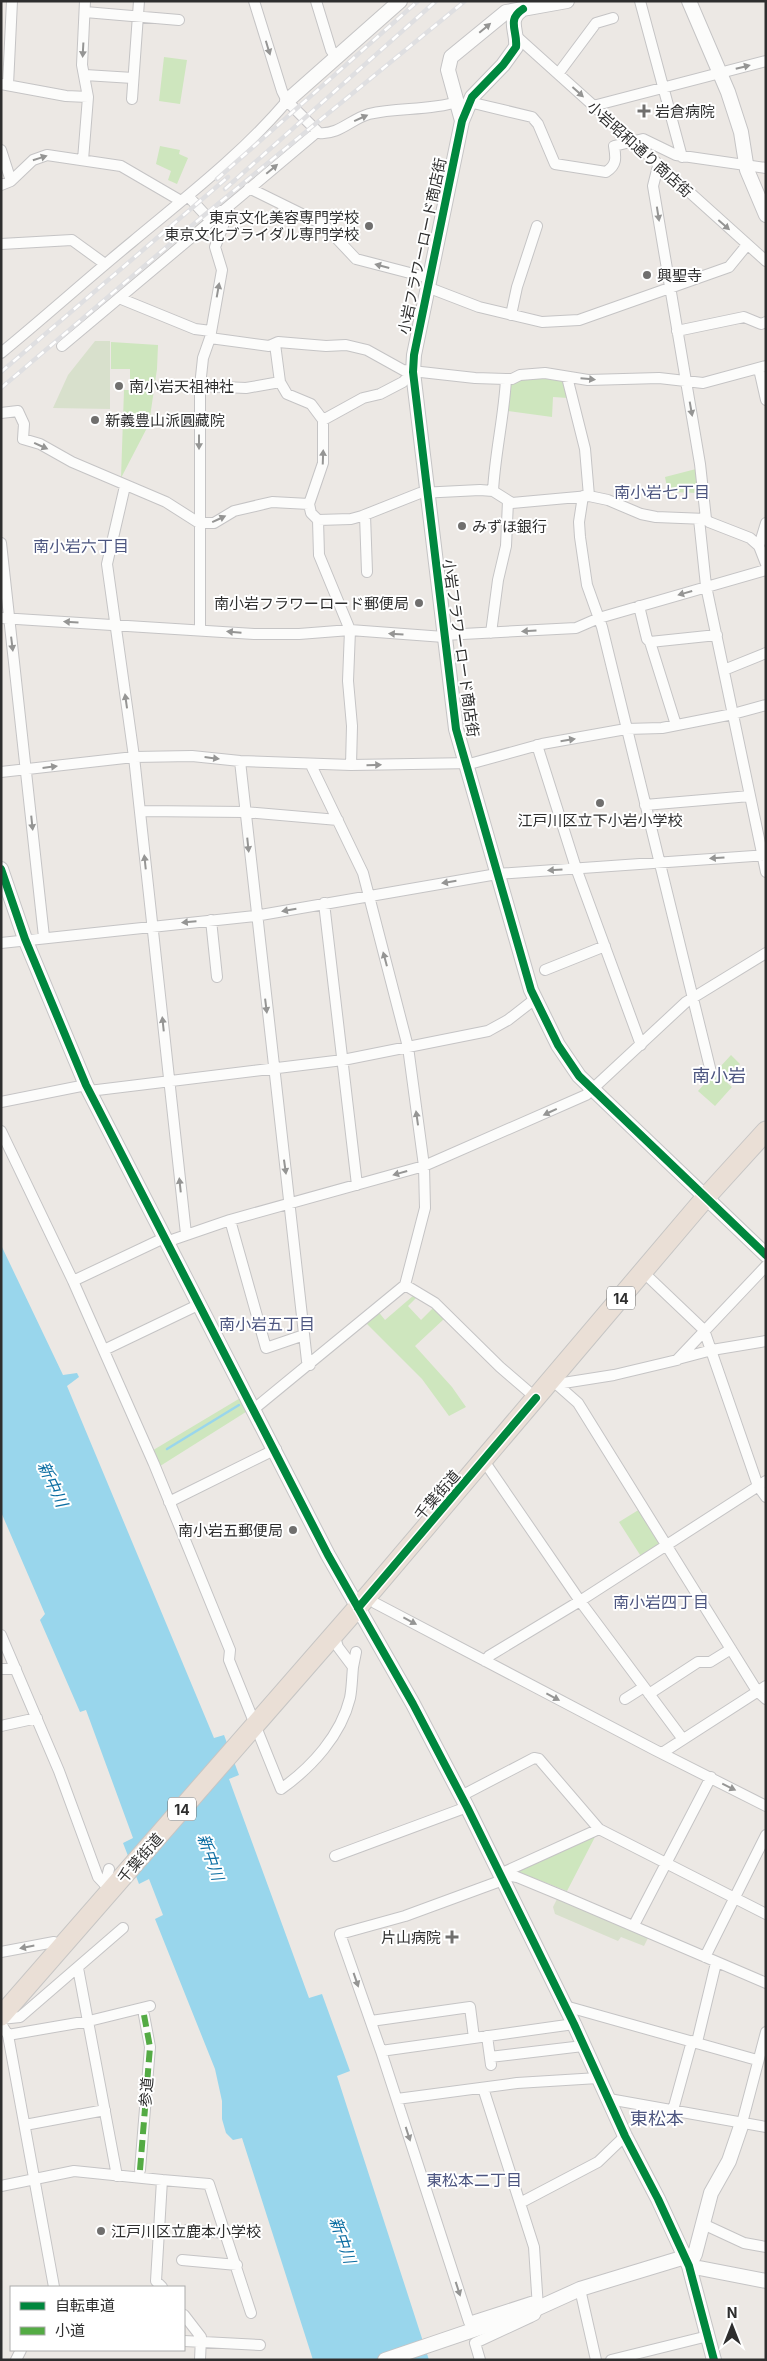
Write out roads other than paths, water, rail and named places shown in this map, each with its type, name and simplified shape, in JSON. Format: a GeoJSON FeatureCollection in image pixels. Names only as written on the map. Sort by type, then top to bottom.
{"type":"FeatureCollection","features":[{"type":"Feature","properties":{"kind":"highway","name":"千葉街道"},"geometry":{"type":"LineString","coordinates":[[1,2018],[112,1887],[363,1602],[536,1398],[555,1382],[706,1197],[766,1131]]}},
{"type":"Feature","properties":{"kind":"street"},"geometry":{"type":"LineString","coordinates":[[12,1],[4,84],[66,96],[88,97]]}},
{"type":"Feature","properties":{"kind":"street"},"geometry":{"type":"LineString","coordinates":[[132,99],[133,78],[136,69],[139,1]]}},
{"type":"Feature","properties":{"kind":"street"},"geometry":{"type":"LineString","coordinates":[[254,1],[287,101],[317,132],[334,133],[368,115],[440,107],[467,99],[495,74],[516,47],[516,36],[512,22],[517,13],[523,9]]}},
{"type":"Feature","properties":{"kind":"street"},"geometry":{"type":"LineString","coordinates":[[316,1],[331,50],[336,56]]}},
{"type":"Feature","properties":{"kind":"street"},"geometry":{"type":"LineString","coordinates":[[1,353],[252,139],[287,101],[400,1]]}},
{"type":"Feature","properties":{"kind":"street"},"geometry":{"type":"LineString","coordinates":[[568,1],[510,10],[502,14],[451,57],[448,64],[451,83],[467,99],[532,117],[538,124],[555,164],[606,172],[613,168],[616,159],[614,146],[643,139],[682,157],[766,168]]}},
{"type":"Feature","properties":{"kind":"street"},"geometry":{"type":"LineString","coordinates":[[640,1],[682,157]]}},
{"type":"Feature","properties":{"kind":"street"},"geometry":{"type":"LineString","coordinates":[[689,1],[719,72],[741,132],[746,164],[766,215]]}},
{"type":"Feature","properties":{"kind":"street"},"geometry":{"type":"LineString","coordinates":[[83,160],[88,97],[82,65],[85,6],[138,16],[179,20]]}},
{"type":"Feature","properties":{"kind":"street"},"geometry":{"type":"LineString","coordinates":[[558,74],[596,23],[613,18]]}},
{"type":"Feature","properties":{"kind":"street","name":"小岩昭和通り商店街"},"geometry":{"type":"LineString","coordinates":[[516,36],[631,142],[766,261]]}},
{"type":"Feature","properties":{"kind":"street"},"geometry":{"type":"LineString","coordinates":[[593,106],[766,61]]}},
{"type":"Feature","properties":{"kind":"street"},"geometry":{"type":"LineString","coordinates":[[85,74],[133,78]]}},
{"type":"Feature","properties":{"kind":"street"},"geometry":{"type":"LineString","coordinates":[[451,83],[467,99]]}},
{"type":"Feature","properties":{"kind":"street","name":"小岩フラワーロード商店街"},"geometry":{"type":"LineString","coordinates":[[467,99],[415,343],[413,372],[456,729],[465,764],[535,999],[568,1062],[594,1090],[766,1255]]}},
{"type":"Feature","properties":{"kind":"street"},"geometry":{"type":"LineString","coordinates":[[62,346],[317,132]]}},
{"type":"Feature","properties":{"kind":"street"},"geometry":{"type":"LineString","coordinates":[[1,150],[11,181]]}},
{"type":"Feature","properties":{"kind":"street"},"geometry":{"type":"LineString","coordinates":[[1,186],[11,181],[33,160],[47,155],[121,166],[184,198],[210,220]]}},
{"type":"Feature","properties":{"kind":"street"},"geometry":{"type":"LineString","coordinates":[[658,166],[653,186],[700,464],[706,586],[766,872]]}},
{"type":"Feature","properties":{"kind":"street"},"geometry":{"type":"LineString","coordinates":[[249,188],[324,225],[356,259],[428,283],[479,307],[542,322],[579,320],[729,267],[747,245]]}},
{"type":"Feature","properties":{"kind":"street"},"geometry":{"type":"LineString","coordinates":[[200,629],[200,386],[203,358],[210,335],[222,270],[215,248],[223,226],[221,211]]}},
{"type":"Feature","properties":{"kind":"street"},"geometry":{"type":"LineString","coordinates":[[511,314],[517,288],[537,226]]}},
{"type":"Feature","properties":{"kind":"street"},"geometry":{"type":"LineString","coordinates":[[1,244],[72,240],[105,264]]}},
{"type":"Feature","properties":{"kind":"street"},"geometry":{"type":"LineString","coordinates":[[119,298],[155,315],[210,335],[269,346],[278,342],[356,346],[403,370],[413,372],[506,379],[532,373],[588,380],[659,378],[703,383],[762,367],[766,400]]}},
{"type":"Feature","properties":{"kind":"street"},"geometry":{"type":"LineString","coordinates":[[677,331],[744,317],[761,324],[766,322]]}},
{"type":"Feature","properties":{"kind":"street"},"geometry":{"type":"LineString","coordinates":[[274,344],[280,382],[287,394],[312,404],[323,420],[323,463],[309,504],[311,514],[318,520],[351,519],[410,496],[427,492],[493,491],[508,501],[586,496],[608,500],[641,514],[656,517],[703,519],[750,538],[759,546],[766,564]]}},
{"type":"Feature","properties":{"kind":"street"},"geometry":{"type":"LineString","coordinates":[[323,420],[364,398],[380,394],[403,382],[413,372]]}},
{"type":"Feature","properties":{"kind":"street"},"geometry":{"type":"LineString","coordinates":[[567,377],[585,449],[586,496],[579,522],[587,585],[599,618],[711,1072]]}},
{"type":"Feature","properties":{"kind":"street"},"geometry":{"type":"LineString","coordinates":[[493,491],[494,462],[504,412],[506,379]]}},
{"type":"Feature","properties":{"kind":"street"},"geometry":{"type":"LineString","coordinates":[[200,386],[246,388],[280,382]]}},
{"type":"Feature","properties":{"kind":"street"},"geometry":{"type":"LineString","coordinates":[[1,413],[18,411],[24,424],[23,439],[40,444],[72,462],[166,502],[199,524],[214,523],[234,511],[272,502],[309,504]]}},
{"type":"Feature","properties":{"kind":"street"},"geometry":{"type":"LineString","coordinates":[[125,486],[107,564],[134,757],[186,1234]]}},
{"type":"Feature","properties":{"kind":"street"},"geometry":{"type":"LineString","coordinates":[[491,633],[494,603],[506,546],[508,501]]}},
{"type":"Feature","properties":{"kind":"street"},"geometry":{"type":"LineString","coordinates":[[365,515],[367,572]]}},
{"type":"Feature","properties":{"kind":"street"},"geometry":{"type":"LineString","coordinates":[[318,520],[319,555],[350,630],[348,681],[352,726],[351,765]]}},
{"type":"Feature","properties":{"kind":"street"},"geometry":{"type":"LineString","coordinates":[[759,546],[766,523]]}},
{"type":"Feature","properties":{"kind":"street"},"geometry":{"type":"LineString","coordinates":[[1,543],[5,618],[27,769],[44,937]]}},
{"type":"Feature","properties":{"kind":"street"},"geometry":{"type":"LineString","coordinates":[[5,618],[200,629],[254,634],[299,634],[350,630],[444,636],[576,628],[599,618],[766,570]]}},
{"type":"Feature","properties":{"kind":"street"},"geometry":{"type":"LineString","coordinates":[[639,606],[647,639],[650,642],[676,725]]}},
{"type":"Feature","properties":{"kind":"street"},"geometry":{"type":"LineString","coordinates":[[650,642],[717,635]]}},
{"type":"Feature","properties":{"kind":"street"},"geometry":{"type":"LineString","coordinates":[[724,670],[766,653]]}},
{"type":"Feature","properties":{"kind":"street"},"geometry":{"type":"LineString","coordinates":[[1,772],[134,757],[192,756],[240,761],[351,765],[465,764],[537,745],[626,729],[676,725],[733,714],[766,705]]}},
{"type":"Feature","properties":{"kind":"street"},"geometry":{"type":"LineString","coordinates":[[537,745],[576,868],[641,1045]]}},
{"type":"Feature","properties":{"kind":"street"},"geometry":{"type":"LineString","coordinates":[[240,761],[255,916],[307,1361],[310,1365]]}},
{"type":"Feature","properties":{"kind":"street"},"geometry":{"type":"LineString","coordinates":[[254,1409],[310,1365],[405,1285],[425,1208],[424,1166],[408,1047],[357,860],[312,764]]}},
{"type":"Feature","properties":{"kind":"street"},"geometry":{"type":"LineString","coordinates":[[645,805],[750,796]]}},
{"type":"Feature","properties":{"kind":"street"},"geometry":{"type":"LineString","coordinates":[[140,811],[245,812],[338,820]]}},
{"type":"Feature","properties":{"kind":"street"},"geometry":{"type":"LineString","coordinates":[[1,943],[152,925],[255,916],[497,874],[763,855]]}},
{"type":"Feature","properties":{"kind":"street"},"geometry":{"type":"LineString","coordinates":[[1,869],[25,939],[88,1088],[165,1240],[276,1449],[328,1555],[363,1602],[502,1877],[574,2024],[625,2136],[689,2259],[714,2360]]}},
{"type":"Feature","properties":{"kind":"street"},"geometry":{"type":"LineString","coordinates":[[324,903],[358,1185]]}},
{"type":"Feature","properties":{"kind":"street"},"geometry":{"type":"LineString","coordinates":[[211,920],[217,978]]}},
{"type":"Feature","properties":{"kind":"street"},"geometry":{"type":"LineString","coordinates":[[545,970],[605,946]]}},
{"type":"Feature","properties":{"kind":"street"},"geometry":{"type":"LineString","coordinates":[[73,1281],[165,1240],[424,1166],[512,1129],[594,1090],[693,997],[766,953]]}},
{"type":"Feature","properties":{"kind":"street"},"geometry":{"type":"LineString","coordinates":[[1,1102],[88,1088],[343,1060],[488,1030],[508,1020],[535,999]]}},
{"type":"Feature","properties":{"kind":"street"},"geometry":{"type":"LineString","coordinates":[[1,1131],[73,1281],[170,1502],[230,1650],[229,1660],[251,1731],[281,1789],[327,1746],[341,1723],[350,1698],[356,1652]]}},
{"type":"Feature","properties":{"kind":"street"},"geometry":{"type":"LineString","coordinates":[[230,1220],[266,1348],[304,1335]]}},
{"type":"Feature","properties":{"kind":"street"},"geometry":{"type":"LineString","coordinates":[[677,1360],[766,1266]]}},
{"type":"Feature","properties":{"kind":"street"},"geometry":{"type":"LineString","coordinates":[[643,1272],[704,1330],[766,1498]]}},
{"type":"Feature","properties":{"kind":"street"},"geometry":{"type":"LineString","coordinates":[[405,1285],[435,1303],[536,1398]]}},
{"type":"Feature","properties":{"kind":"street"},"geometry":{"type":"LineString","coordinates":[[104,1350],[200,1304]]}},
{"type":"Feature","properties":{"kind":"street"},"geometry":{"type":"LineString","coordinates":[[555,1382],[614,1376],[712,1350],[766,1341]]}},
{"type":"Feature","properties":{"kind":"street"},"geometry":{"type":"LineString","coordinates":[[555,1382],[578,1403],[731,1649],[762,1689],[766,1700]]}},
{"type":"Feature","properties":{"kind":"street"},"geometry":{"type":"LineString","coordinates":[[170,1502],[276,1449]]}},
{"type":"Feature","properties":{"kind":"street"},"geometry":{"type":"LineString","coordinates":[[484,1461],[580,1600],[682,1738]]}},
{"type":"Feature","properties":{"kind":"street"},"geometry":{"type":"LineString","coordinates":[[485,1661],[489,1656],[667,1546],[762,1483]]}},
{"type":"Feature","properties":{"kind":"street"},"geometry":{"type":"LineString","coordinates":[[363,1602],[375,1603],[766,1806]]}},
{"type":"Feature","properties":{"kind":"street"},"geometry":{"type":"LineString","coordinates":[[1,1635],[59,1771],[98,1877],[112,1887]]}},
{"type":"Feature","properties":{"kind":"street"},"geometry":{"type":"LineString","coordinates":[[334,1635],[338,1647],[353,1667]]}},
{"type":"Feature","properties":{"kind":"street"},"geometry":{"type":"LineString","coordinates":[[625,1699],[646,1691],[698,1662],[710,1662],[731,1649]]}},
{"type":"Feature","properties":{"kind":"street"},"geometry":{"type":"LineString","coordinates":[[1,1669],[16,1668]]}},
{"type":"Feature","properties":{"kind":"street"},"geometry":{"type":"LineString","coordinates":[[662,1753],[682,1738],[762,1689]]}},
{"type":"Feature","properties":{"kind":"street"},"geometry":{"type":"LineString","coordinates":[[1,1726],[37,1718]]}},
{"type":"Feature","properties":{"kind":"street"},"geometry":{"type":"LineString","coordinates":[[335,1856],[464,1802],[534,1758],[540,1759],[599,1829],[766,1914]]}},
{"type":"Feature","properties":{"kind":"street"},"geometry":{"type":"LineString","coordinates":[[634,1926],[711,1777]]}},
{"type":"Feature","properties":{"kind":"street"},"geometry":{"type":"LineString","coordinates":[[538,2304],[469,2322],[381,2051],[340,1934],[404,1916],[502,1877],[599,1829]]}},
{"type":"Feature","properties":{"kind":"street"},"geometry":{"type":"LineString","coordinates":[[705,1957],[766,1836]]}},
{"type":"Feature","properties":{"kind":"street"},"geometry":{"type":"LineString","coordinates":[[502,1877],[517,1877],[766,1983]]}},
{"type":"Feature","properties":{"kind":"street"},"geometry":{"type":"LineString","coordinates":[[1,2018],[20,2017],[123,1928]]}},
{"type":"Feature","properties":{"kind":"street"},"geometry":{"type":"LineString","coordinates":[[1,1952],[54,1942]]}},
{"type":"Feature","properties":{"kind":"street"},"geometry":{"type":"LineString","coordinates":[[674,2110],[716,1963]]}},
{"type":"Feature","properties":{"kind":"street"},"geometry":{"type":"LineString","coordinates":[[78,1968],[118,2176]]}},
{"type":"Feature","properties":{"kind":"street"},"geometry":{"type":"LineString","coordinates":[[8,2035],[89,2021],[150,2006]]}},
{"type":"Feature","properties":{"kind":"street"},"geometry":{"type":"LineString","coordinates":[[565,2006],[757,2060]]}},
{"type":"Feature","properties":{"kind":"street"},"geometry":{"type":"LineString","coordinates":[[371,2021],[470,2007],[474,2038]]}},
{"type":"Feature","properties":{"kind":"street","name":"参道"},"geometry":{"type":"LineString","coordinates":[[140,2170],[150,2047],[144,2015]]}},
{"type":"Feature","properties":{"kind":"street"},"geometry":{"type":"LineString","coordinates":[[1,2024],[8,2035],[54,2286]]}},
{"type":"Feature","properties":{"kind":"street"},"geometry":{"type":"LineString","coordinates":[[381,2051],[574,2024]]}},
{"type":"Feature","properties":{"kind":"street"},"geometry":{"type":"LineString","coordinates":[[689,2259],[703,2224],[711,2193],[729,2160],[742,2123],[757,2060],[766,2032]]}},
{"type":"Feature","properties":{"kind":"street"},"geometry":{"type":"LineString","coordinates":[[487,2036],[490,2061],[583,2046]]}},
{"type":"Feature","properties":{"kind":"street"},"geometry":{"type":"LineString","coordinates":[[397,2100],[517,2083],[598,2078]]}},
{"type":"Feature","properties":{"kind":"street"},"geometry":{"type":"LineString","coordinates":[[480,2360],[475,2343],[535,2315],[538,2304],[534,2247],[483,2088]]}},
{"type":"Feature","properties":{"kind":"street"},"geometry":{"type":"LineString","coordinates":[[609,2099],[766,2127]]}},
{"type":"Feature","properties":{"kind":"street"},"geometry":{"type":"LineString","coordinates":[[25,2125],[105,2110]]}},
{"type":"Feature","properties":{"kind":"street"},"geometry":{"type":"LineString","coordinates":[[520,2203],[598,2162],[625,2136]]}},
{"type":"Feature","properties":{"kind":"street"},"geometry":{"type":"LineString","coordinates":[[1,2186],[74,2171],[209,2184],[237,2265],[251,2313]]}},
{"type":"Feature","properties":{"kind":"street"},"geometry":{"type":"LineString","coordinates":[[161,2286],[156,2281],[162,2180]]}},
{"type":"Feature","properties":{"kind":"street"},"geometry":{"type":"LineString","coordinates":[[703,2224],[744,2243],[766,2247]]}},
{"type":"Feature","properties":{"kind":"street"},"geometry":{"type":"LineString","coordinates":[[187,2230],[226,2233]]}},
{"type":"Feature","properties":{"kind":"street"},"geometry":{"type":"LineString","coordinates":[[384,2360],[450,2338],[580,2289],[689,2259],[766,2281]]}},
{"type":"Feature","properties":{"kind":"street"},"geometry":{"type":"LineString","coordinates":[[182,2260],[237,2265]]}},
{"type":"Feature","properties":{"kind":"street"},"geometry":{"type":"LineString","coordinates":[[580,2289],[596,2360]]}},
{"type":"Feature","properties":{"kind":"street"},"geometry":{"type":"LineString","coordinates":[[185,2316],[201,2337],[200,2360]]}},
{"type":"Feature","properties":{"kind":"street"},"geometry":{"type":"LineString","coordinates":[[611,2360],[708,2336]]}},
{"type":"Feature","properties":{"kind":"street"},"geometry":{"type":"LineString","coordinates":[[185,2341],[260,2345]]}},
{"type":"Feature","properties":{"kind":"water","name":"新中川"},"geometry":{"type":"Polygon","coordinates":[[[1,1245],[63,1375],[77,1373],[79,1377],[67,1386],[214,1738],[224,1735],[239,1775],[229,1779],[309,1998],[322,1994],[350,2071],[337,2076],[429,2360],[313,2360],[242,2138],[233,2140],[226,2133],[222,2119],[222,2101],[215,2069],[155,1919],[163,1915],[149,1879],[139,1884],[123,1843],[133,1838],[86,1710],[80,1712],[40,1620],[45,1614],[1,1512],[1,1245]]]}},
{"type":"Feature","properties":{"kind":"waterway"},"geometry":{"type":"LineString","coordinates":[[167,1449],[239,1405]]}},
{"type":"Feature","properties":{"kind":"railway"},"geometry":{"type":"LineString","coordinates":[[217,179],[418,1]]}},
{"type":"Feature","properties":{"kind":"railway"},"geometry":{"type":"LineString","coordinates":[[225,189],[436,1]]}},
{"type":"Feature","properties":{"kind":"railway"},"geometry":{"type":"LineString","coordinates":[[1,388],[196,222],[465,1]]}},
{"type":"Feature","properties":{"kind":"railway"},"geometry":{"type":"LineString","coordinates":[[1,372],[228,177]]}},
{"type":"Feature","properties":{"kind":"place","name":"岩倉病院"},"geometry":{"type":"Point","coordinates":[644,111]}},
{"type":"Feature","properties":{"kind":"place","name":"東京文化美容専門学校 東京文化ブライダル専門学校"},"geometry":{"type":"Point","coordinates":[369,226]}},
{"type":"Feature","properties":{"kind":"place","name":"興聖寺"},"geometry":{"type":"Point","coordinates":[647,275]}},
{"type":"Feature","properties":{"kind":"place","name":"南小岩天祖神社"},"geometry":{"type":"Point","coordinates":[119,386]}},
{"type":"Feature","properties":{"kind":"place","name":"新義豊山派圓藏院"},"geometry":{"type":"Point","coordinates":[95,420]}},
{"type":"Feature","properties":{"kind":"place","name":"みずほ銀行"},"geometry":{"type":"Point","coordinates":[462,526]}},
{"type":"Feature","properties":{"kind":"place","name":"南小岩フラワーロード郵便局"},"geometry":{"type":"Point","coordinates":[419,603]}},
{"type":"Feature","properties":{"kind":"place","name":"江戸川区立下小岩小学校"},"geometry":{"type":"Point","coordinates":[600,803]}},
{"type":"Feature","properties":{"kind":"place","name":"南小岩五郵便局"},"geometry":{"type":"Point","coordinates":[293,1530]}},
{"type":"Feature","properties":{"kind":"place","name":"片山病院"},"geometry":{"type":"Point","coordinates":[452,1937]}},
{"type":"Feature","properties":{"kind":"place","name":"江戸川区立鹿本小学校"},"geometry":{"type":"Point","coordinates":[101,2231]}},
{"type":"Feature","properties":{"kind":"district","name":"南小岩七丁目"},"geometry":{"type":"Point","coordinates":[662,492]}},
{"type":"Feature","properties":{"kind":"district","name":"南小岩六丁目"},"geometry":{"type":"Point","coordinates":[81,546]}},
{"type":"Feature","properties":{"kind":"district","name":"南小岩"},"geometry":{"type":"Point","coordinates":[719,1075]}},
{"type":"Feature","properties":{"kind":"district","name":"南小岩五丁目"},"geometry":{"type":"Point","coordinates":[267,1324]}},
{"type":"Feature","properties":{"kind":"district","name":"南小岩四丁目"},"geometry":{"type":"Point","coordinates":[661,1602]}},
{"type":"Feature","properties":{"kind":"district","name":"東松本"},"geometry":{"type":"Point","coordinates":[657,2118]}},
{"type":"Feature","properties":{"kind":"district","name":"東松本二丁目"},"geometry":{"type":"Point","coordinates":[474,2180]}}]}
